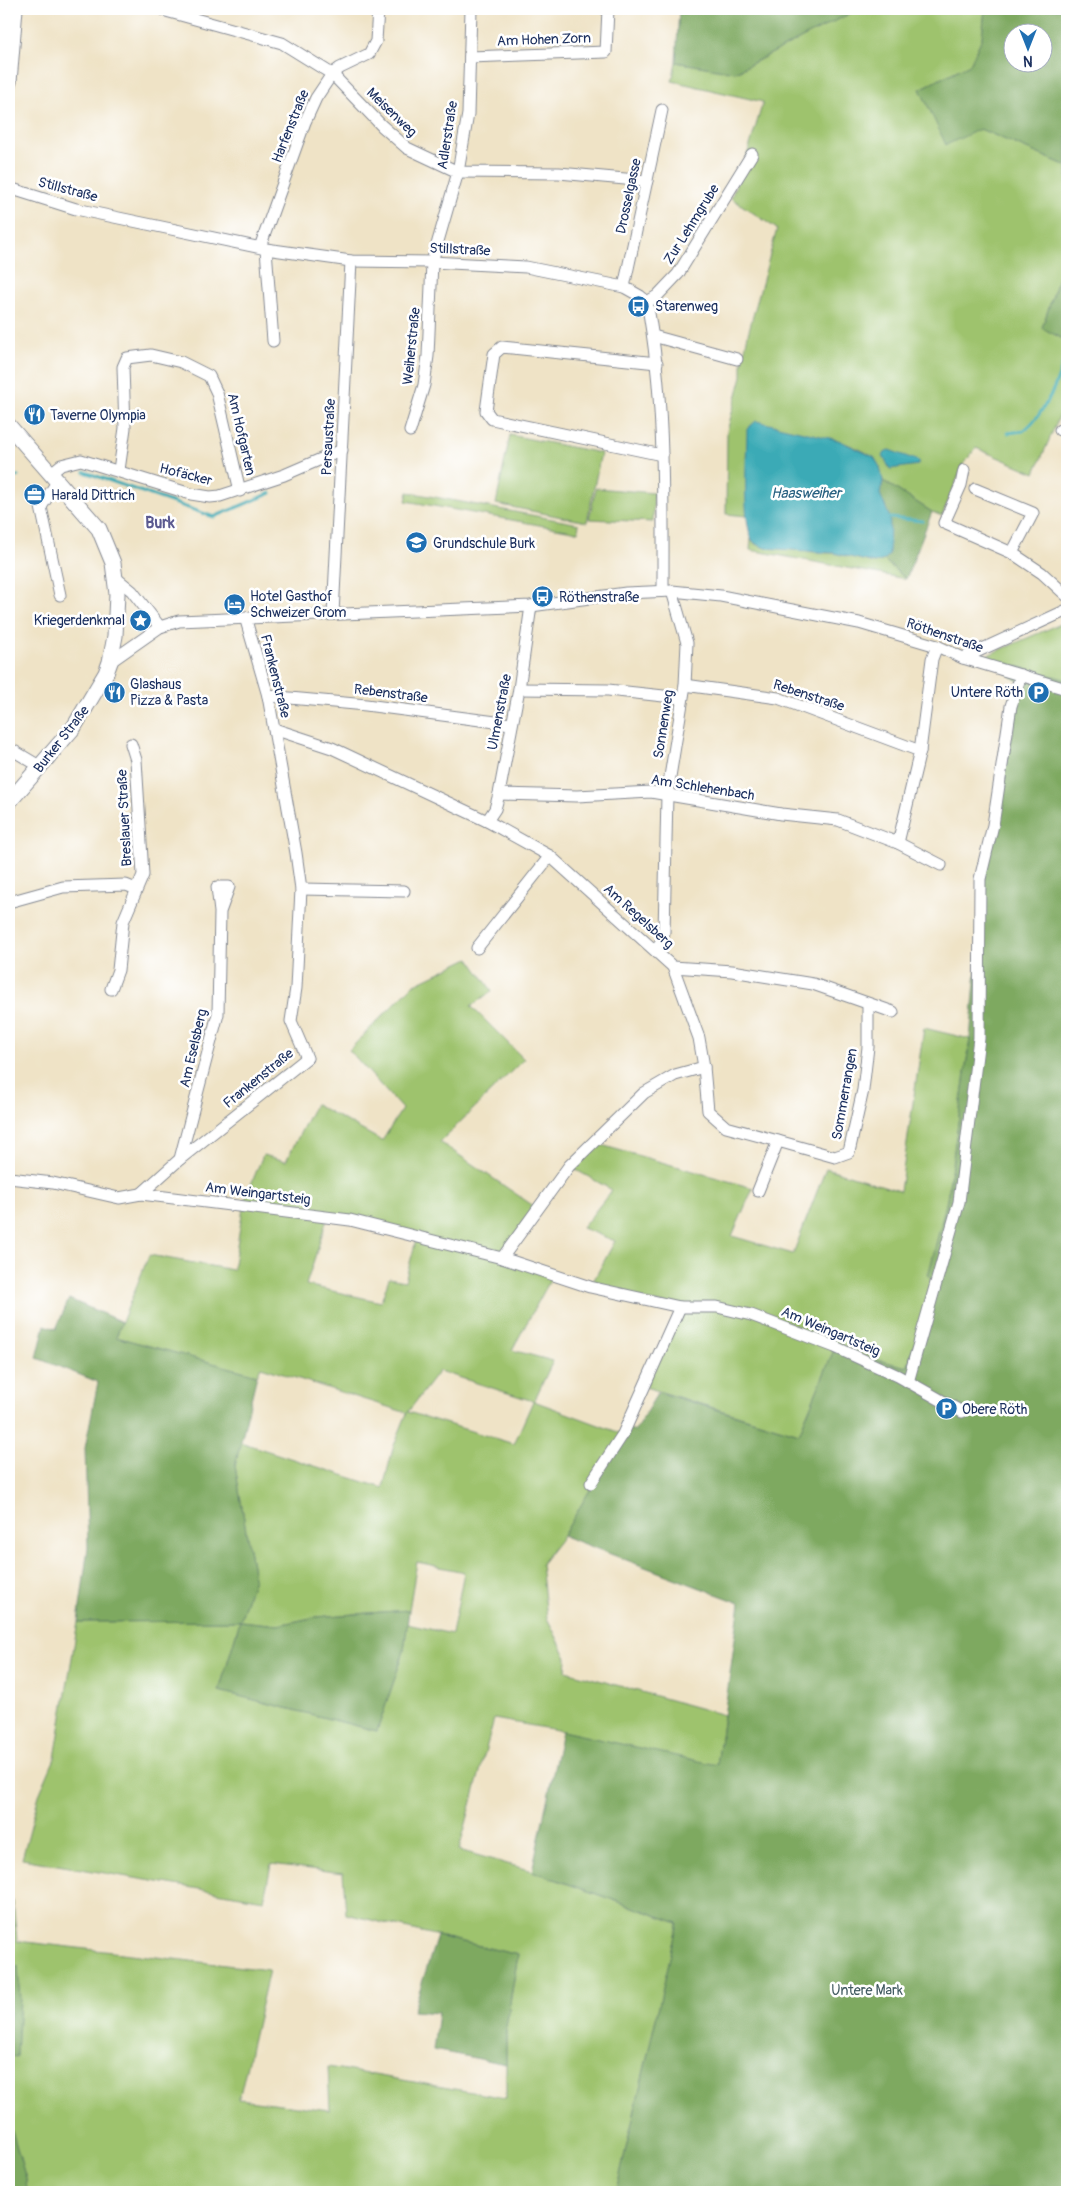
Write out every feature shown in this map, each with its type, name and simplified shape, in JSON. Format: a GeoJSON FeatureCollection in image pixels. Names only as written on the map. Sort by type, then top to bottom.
{"type":"FeatureCollection","features":[{"type":"Feature","properties":{"kind":"main road"},"geometry":{"type":"LineString","coordinates":[[9,82],[15,9]]}},
{"type":"Feature","properties":{"kind":"main road","name":"Burker Straße"},"geometry":{"type":"LineString","coordinates":[[9,426],[99,529],[107,547],[116,578],[115,636],[110,662],[90,703],[74,727],[9,802]]}},
{"type":"Feature","properties":{"kind":"street","name":"Meisenweg"},"geometry":{"type":"LineString","coordinates":[[166,9],[166,11],[282,43],[332,74],[382,126],[407,148],[458,172],[559,173],[647,181]]}},
{"type":"Feature","properties":{"kind":"street","name":"Harfenstraße"},"geometry":{"type":"LineString","coordinates":[[263,248],[305,122],[316,98],[332,74],[369,54],[376,41],[378,9]]}},
{"type":"Feature","properties":{"kind":"street","name":"Adlerstraße"},"geometry":{"type":"LineString","coordinates":[[432,262],[458,172],[468,114],[471,9]]}},
{"type":"Feature","properties":{"kind":"street","name":"Am Hohen Zorn"},"geometry":{"type":"LineString","coordinates":[[470,57],[606,52],[608,9]]}},
{"type":"Feature","properties":{"kind":"street","name":"Drosselgasse"},"geometry":{"type":"LineString","coordinates":[[624,287],[662,110]]}},
{"type":"Feature","properties":{"kind":"street","name":"Zur Lehmgrube"},"geometry":{"type":"LineString","coordinates":[[647,302],[657,296],[678,274],[752,154]]}},
{"type":"Feature","properties":{"kind":"street","name":"Stillstraße"},"geometry":{"type":"LineString","coordinates":[[9,188],[76,208],[263,248],[351,261],[432,262],[526,267],[624,287],[647,302]]}},
{"type":"Feature","properties":{"kind":"street"},"geometry":{"type":"LineString","coordinates":[[263,248],[273,341]]}},
{"type":"Feature","properties":{"kind":"street","name":"Persaustraße"},"geometry":{"type":"LineString","coordinates":[[333,614],[351,261]]}},
{"type":"Feature","properties":{"kind":"street","name":"Weiherstraße"},"geometry":{"type":"LineString","coordinates":[[410,431],[424,385],[428,356],[432,262]]}},
{"type":"Feature","properties":{"kind":"street"},"geometry":{"type":"LineString","coordinates":[[647,302],[657,364],[660,398],[668,591]]}},
{"type":"Feature","properties":{"kind":"street"},"geometry":{"type":"LineString","coordinates":[[653,336],[737,359]]}},
{"type":"Feature","properties":{"kind":"street"},"geometry":{"type":"LineString","coordinates":[[657,364],[502,347],[494,354],[486,411],[492,419],[616,447],[662,455]]}},
{"type":"Feature","properties":{"kind":"street","name":"Am Hofgarten"},"geometry":{"type":"LineString","coordinates":[[119,470],[125,428],[123,367],[127,358],[151,355],[182,362],[209,376],[217,392],[240,491]]}},
{"type":"Feature","properties":{"kind":"street","name":"Hofäcker"},"geometry":{"type":"LineString","coordinates":[[54,478],[61,465],[81,460],[119,470],[191,494],[210,497],[240,491],[342,450]]}},
{"type":"Feature","properties":{"kind":"street"},"geometry":{"type":"LineString","coordinates":[[964,470],[961,485],[944,523],[1012,553],[1042,573],[1067,596]]}},
{"type":"Feature","properties":{"kind":"street"},"geometry":{"type":"LineString","coordinates":[[54,478],[41,507],[60,595]]}},
{"type":"Feature","properties":{"kind":"street"},"geometry":{"type":"LineString","coordinates":[[975,490],[1033,513],[1012,553]]}},
{"type":"Feature","properties":{"kind":"street"},"geometry":{"type":"LineString","coordinates":[[116,578],[132,591],[160,627]]}},
{"type":"Feature","properties":{"kind":"street","name":"Röthenstraße"},"geometry":{"type":"LineString","coordinates":[[110,662],[160,627],[179,621],[531,606],[626,593],[668,591],[721,596],[859,623],[937,646],[963,658],[1063,688]]}},
{"type":"Feature","properties":{"kind":"street","name":"Sonnenweg"},"geometry":{"type":"LineString","coordinates":[[657,952],[664,933],[667,795],[685,685],[687,643],[668,591]]}},
{"type":"Feature","properties":{"kind":"street","name":"Ulmenstraße"},"geometry":{"type":"LineString","coordinates":[[487,821],[495,809],[499,794],[519,689],[531,606]]}},
{"type":"Feature","properties":{"kind":"street"},"geometry":{"type":"LineString","coordinates":[[963,658],[1067,610]]}},
{"type":"Feature","properties":{"kind":"street","name":"Frankenstraße"},"geometry":{"type":"LineString","coordinates":[[142,1194],[180,1159],[307,1058],[291,1021],[296,988],[301,889],[296,853],[268,696],[245,617]]}},
{"type":"Feature","properties":{"kind":"street"},"geometry":{"type":"LineString","coordinates":[[898,842],[920,751],[932,659],[937,646]]}},
{"type":"Feature","properties":{"kind":"street"},"geometry":{"type":"LineString","coordinates":[[908,1382],[959,1202],[979,1038],[980,879],[993,825],[1011,706],[1021,675]]}},
{"type":"Feature","properties":{"kind":"street","name":"Rebenstraße"},"geometry":{"type":"LineString","coordinates":[[685,685],[778,698],[920,751]]}},
{"type":"Feature","properties":{"kind":"street"},"geometry":{"type":"LineString","coordinates":[[519,689],[608,690],[682,698]]}},
{"type":"Feature","properties":{"kind":"street","name":"Rebenstraße"},"geometry":{"type":"LineString","coordinates":[[268,696],[366,705],[511,724]]}},
{"type":"Feature","properties":{"kind":"street","name":"Am Regelsberg"},"geometry":{"type":"LineString","coordinates":[[274,729],[332,748],[487,821],[550,856],[672,967],[699,1038],[704,1066],[708,1111],[726,1128],[778,1141]]}},
{"type":"Feature","properties":{"kind":"street","name":"Breslauer Straße"},"geometry":{"type":"LineString","coordinates":[[111,989],[118,970],[123,922],[143,875],[136,760],[130,744]]}},
{"type":"Feature","properties":{"kind":"street"},"geometry":{"type":"LineString","coordinates":[[9,748],[41,767]]}},
{"type":"Feature","properties":{"kind":"street","name":"Am Schlehenbach"},"geometry":{"type":"LineString","coordinates":[[499,794],[577,796],[651,792],[781,814],[838,820],[898,842],[941,865]]}},
{"type":"Feature","properties":{"kind":"street"},"geometry":{"type":"LineString","coordinates":[[477,948],[550,856]]}},
{"type":"Feature","properties":{"kind":"street","name":"Breslauer Straße"},"geometry":{"type":"LineString","coordinates":[[9,902],[63,887],[126,885],[136,890]]}},
{"type":"Feature","properties":{"kind":"street"},"geometry":{"type":"LineString","coordinates":[[301,889],[404,891]]}},
{"type":"Feature","properties":{"kind":"street","name":"Am Eselsberg"},"geometry":{"type":"LineString","coordinates":[[180,1159],[218,1014],[220,912]]}},
{"type":"Feature","properties":{"kind":"street"},"geometry":{"type":"LineString","coordinates":[[672,967],[732,971],[813,984],[893,1012]]}},
{"type":"Feature","properties":{"kind":"street","name":"Sommerrangen"},"geometry":{"type":"LineString","coordinates":[[778,1141],[836,1157],[850,1152],[863,1090],[868,1047],[868,1004]]}},
{"type":"Feature","properties":{"kind":"street"},"geometry":{"type":"LineString","coordinates":[[502,1258],[569,1166],[644,1092],[675,1075],[704,1066]]}},
{"type":"Feature","properties":{"kind":"street"},"geometry":{"type":"LineString","coordinates":[[758,1191],[778,1141]]}},
{"type":"Feature","properties":{"kind":"street","name":"Am Weingartsteig"},"geometry":{"type":"LineString","coordinates":[[9,1178],[53,1183],[119,1198],[142,1194],[343,1219],[502,1258],[590,1287],[680,1307],[717,1307],[751,1315],[835,1347],[908,1382],[962,1412]]}},
{"type":"Feature","properties":{"kind":"street"},"geometry":{"type":"LineString","coordinates":[[591,1483],[624,1434],[680,1307]]}},
{"type":"Feature","properties":{"kind":"green space"},"geometry":{"type":"Polygon","coordinates":[[[679,9],[853,9],[853,12],[735,72],[676,62],[679,9]]]}},
{"type":"Feature","properties":{"kind":"green space"},"geometry":{"type":"Polygon","coordinates":[[[853,9],[985,9],[982,38],[970,64],[920,89],[980,129],[1067,166],[1067,253],[1042,328],[1067,341],[1067,398],[1035,473],[976,448],[963,465],[942,516],[932,512],[883,481],[881,471],[873,458],[862,450],[838,440],[747,512],[747,516],[726,514],[727,431],[742,376],[742,365],[748,334],[777,229],[731,198],[748,152],[763,102],[672,81],[676,62],[736,72],[852,12],[853,9]]]}},
{"type":"Feature","properties":{"kind":"green space"},"geometry":{"type":"Polygon","coordinates":[[[985,9],[1067,9],[1067,166],[980,129],[946,145],[920,89],[970,64],[982,38],[985,9]]]}},
{"type":"Feature","properties":{"kind":"green space"},"geometry":{"type":"Polygon","coordinates":[[[1067,253],[1067,341],[1042,328],[1067,253]]]}},
{"type":"Feature","properties":{"kind":"green space"},"geometry":{"type":"Polygon","coordinates":[[[510,435],[601,453],[587,522],[496,504],[510,435]]]}},
{"type":"Feature","properties":{"kind":"green space"},"geometry":{"type":"Polygon","coordinates":[[[883,481],[932,512],[906,579],[884,560],[889,554],[880,494],[883,481]]]}},
{"type":"Feature","properties":{"kind":"green space"},"geometry":{"type":"Polygon","coordinates":[[[596,488],[654,493],[653,522],[589,519],[596,488]]]}},
{"type":"Feature","properties":{"kind":"green space"},"geometry":{"type":"Polygon","coordinates":[[[408,492],[579,524],[578,532],[406,501],[408,492]]]}},
{"type":"Feature","properties":{"kind":"green space"},"geometry":{"type":"Polygon","coordinates":[[[751,538],[755,544],[834,553],[875,563],[884,560],[906,579],[750,550],[751,538]]]}},
{"type":"Feature","properties":{"kind":"green space"},"geometry":{"type":"Polygon","coordinates":[[[1067,621],[1067,680],[983,657],[1067,621]]]}},
{"type":"Feature","properties":{"kind":"green space","name":"Untere Mark"},"geometry":{"type":"Polygon","coordinates":[[[983,657],[1067,680],[1067,2192],[616,2192],[678,1923],[532,1871],[562,1731],[717,1765],[740,1603],[563,1536],[626,1428],[635,1431],[658,1392],[799,1434],[834,1350],[907,1367],[936,1279],[928,1276],[947,1200],[970,1039],[984,879],[1022,684],[983,657]]]}},
{"type":"Feature","properties":{"kind":"green space"},"geometry":{"type":"Polygon","coordinates":[[[469,958],[492,991],[471,1006],[524,1059],[440,1142],[538,1209],[502,1258],[553,1275],[512,1350],[553,1361],[534,1401],[623,1434],[563,1536],[541,1564],[547,1618],[567,1658],[566,1671],[724,1715],[717,1766],[562,1731],[494,1719],[459,1850],[532,1871],[678,1923],[616,2192],[27,2192],[26,2179],[12,2131],[9,2131],[9,2056],[17,2056],[18,1966],[9,1967],[9,1899],[13,1901],[17,1941],[269,1970],[239,2099],[330,2110],[328,2067],[506,2098],[506,2027],[518,1955],[346,1914],[343,1873],[271,1864],[264,1900],[22,1859],[39,1795],[55,1758],[78,1622],[240,1621],[254,1578],[235,1466],[240,1442],[383,1488],[393,1448],[407,1413],[261,1367],[257,1375],[116,1337],[149,1255],[233,1270],[244,1202],[263,1155],[286,1161],[315,1104],[382,1141],[402,1109],[349,1050],[413,985],[469,958]],[[328,1216],[306,1285],[381,1302],[389,1278],[405,1281],[417,1237],[328,1216]],[[439,1371],[408,1412],[514,1444],[533,1401],[439,1371]],[[417,1562],[409,1610],[316,1617],[278,1625],[240,1621],[219,1691],[377,1731],[404,1651],[407,1624],[452,1634],[464,1572],[417,1562]]]}},
{"type":"Feature","properties":{"kind":"green space"},"geometry":{"type":"Polygon","coordinates":[[[924,1028],[970,1039],[947,1200],[929,1276],[937,1279],[907,1367],[834,1350],[799,1434],[645,1387],[680,1308],[590,1287],[615,1241],[582,1228],[612,1190],[569,1166],[594,1143],[753,1188],[732,1236],[793,1254],[826,1168],[900,1191],[924,1028]]]}},
{"type":"Feature","properties":{"kind":"green space"},"geometry":{"type":"Polygon","coordinates":[[[69,1299],[122,1322],[116,1337],[257,1375],[235,1466],[254,1578],[240,1621],[78,1622],[88,1547],[85,1448],[98,1382],[37,1358],[45,1325],[56,1329],[69,1299]]]}},
{"type":"Feature","properties":{"kind":"green space"},"geometry":{"type":"Polygon","coordinates":[[[409,1610],[404,1651],[377,1731],[219,1691],[240,1621],[278,1625],[316,1617],[409,1610]]]}},
{"type":"Feature","properties":{"kind":"green space"},"geometry":{"type":"Polygon","coordinates":[[[437,1936],[518,1955],[506,2027],[506,2064],[433,2050],[438,2013],[413,2011],[437,1936]]]}},
{"type":"Feature","properties":{"kind":"green space"},"geometry":{"type":"Polygon","coordinates":[[[18,1966],[20,1999],[17,2057],[9,2056],[9,1967],[18,1966]]]}},
{"type":"Feature","properties":{"kind":"green space"},"geometry":{"type":"Polygon","coordinates":[[[9,2131],[12,2131],[26,2179],[27,2192],[9,2192],[9,2131]]]}},
{"type":"Feature","properties":{"kind":"water","name":"Haasweiher"},"geometry":{"type":"Polygon","coordinates":[[[756,421],[838,440],[874,457],[880,467],[883,481],[880,494],[890,518],[889,555],[884,560],[875,563],[834,553],[765,548],[753,541],[748,527],[746,500],[747,429],[756,421]]]}},
{"type":"Feature","properties":{"kind":"water"},"geometry":{"type":"Polygon","coordinates":[[[889,450],[919,461],[918,465],[890,469],[883,456],[889,450]]]}},
{"type":"Feature","properties":{"kind":"waterway"},"geometry":{"type":"LineString","coordinates":[[1008,433],[1023,431],[1031,424],[1046,404],[1057,381],[1067,346]]}},
{"type":"Feature","properties":{"kind":"waterway"},"geometry":{"type":"LineString","coordinates":[[85,472],[214,517],[271,493]]}},
{"type":"Feature","properties":{"kind":"waterway"},"geometry":{"type":"LineString","coordinates":[[9,479],[18,476]]}},
{"type":"Feature","properties":{"kind":"waterway"},"geometry":{"type":"LineString","coordinates":[[890,518],[923,521]]}},
{"type":"Feature","properties":{"kind":"place","name":"Starenweg"},"geometry":{"type":"Point","coordinates":[639,306]}},
{"type":"Feature","properties":{"kind":"place","name":"Taverne Olympia"},"geometry":{"type":"Point","coordinates":[34,415]}},
{"type":"Feature","properties":{"kind":"place","name":"Harald Dittrich"},"geometry":{"type":"Point","coordinates":[35,495]}},
{"type":"Feature","properties":{"kind":"place","name":"Grundschule Burk"},"geometry":{"type":"Point","coordinates":[417,543]}},
{"type":"Feature","properties":{"kind":"place","name":"Röthenstraße"},"geometry":{"type":"Point","coordinates":[543,597]}},
{"type":"Feature","properties":{"kind":"place","name":"Hotel Gasthof Schweizer Grom"},"geometry":{"type":"Point","coordinates":[234,604]}},
{"type":"Feature","properties":{"kind":"place","name":"Kriegerdenkmal"},"geometry":{"type":"Point","coordinates":[141,620]}},
{"type":"Feature","properties":{"kind":"place","name":"Glashaus Pizza & Pasta"},"geometry":{"type":"Point","coordinates":[114,692]}},
{"type":"Feature","properties":{"kind":"place","name":"Untere Röth"},"geometry":{"type":"Point","coordinates":[1039,692]}},
{"type":"Feature","properties":{"kind":"place","name":"Obere Röth"},"geometry":{"type":"Point","coordinates":[946,1409]}},
{"type":"Feature","properties":{"kind":"district","name":"Burk"},"geometry":{"type":"Point","coordinates":[160,522]}}]}
